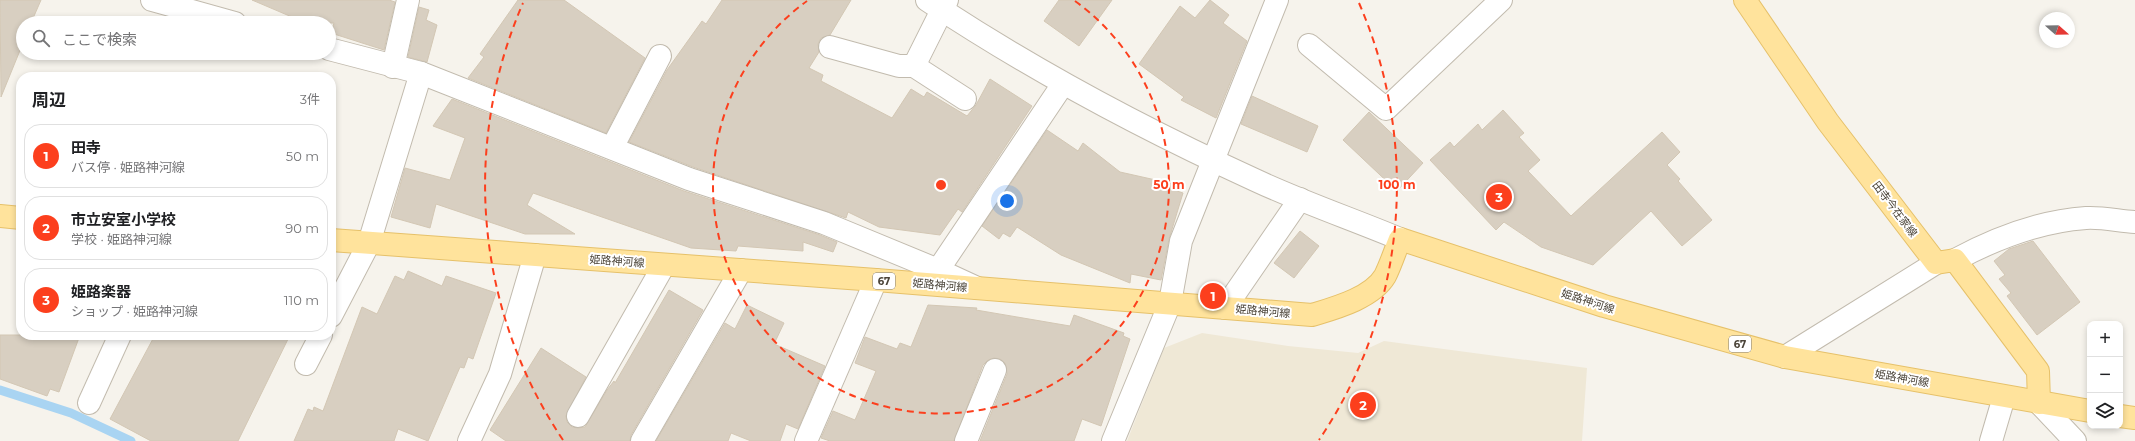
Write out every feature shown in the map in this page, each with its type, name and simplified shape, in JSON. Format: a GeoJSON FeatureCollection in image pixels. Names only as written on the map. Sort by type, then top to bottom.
{"type":"FeatureCollection","features":[{"type":"Feature","properties":{"kind":"main road","name":"田寺今在家線"},"geometry":{"type":"LineString","coordinates":[[1744,0],[1828,122],[2038,371],[2039,403]]}},
{"type":"Feature","properties":{"kind":"main road"},"geometry":{"type":"LineString","coordinates":[[0,216],[16,218]]}},
{"type":"Feature","properties":{"kind":"main road","name":"姫路神河線"},"geometry":{"type":"LineString","coordinates":[[336,240],[876,280],[1312,315],[1336,308],[1365,295],[1384,277],[1400,238],[1604,306],[1785,356],[2004,397],[2087,411]]}},
{"type":"Feature","properties":{"kind":"main road"},"geometry":{"type":"LineString","coordinates":[[2123,416],[2135,418]]}},
{"type":"Feature","properties":{"kind":"street"},"geometry":{"type":"LineString","coordinates":[[152,0],[210,16]]}},
{"type":"Feature","properties":{"kind":"street"},"geometry":{"type":"LineString","coordinates":[[393,67],[408,0]]}},
{"type":"Feature","properties":{"kind":"street"},"geometry":{"type":"LineString","coordinates":[[1113,441],[1170,303],[1181,241],[1277,0]]}},
{"type":"Feature","properties":{"kind":"street"},"geometry":{"type":"LineString","coordinates":[[1309,46],[1386,109],[1501,0]]}},
{"type":"Feature","properties":{"kind":"street"},"geometry":{"type":"LineString","coordinates":[[914,66],[939,3],[1063,84],[1213,161],[1300,199],[1400,238]]}},
{"type":"Feature","properties":{"kind":"street"},"geometry":{"type":"LineString","coordinates":[[830,47],[899,66],[914,66],[964,100]]}},
{"type":"Feature","properties":{"kind":"street"},"geometry":{"type":"LineString","coordinates":[[336,51],[393,67],[421,73],[689,179],[824,224],[938,270],[978,288]]}},
{"type":"Feature","properties":{"kind":"street"},"geometry":{"type":"LineString","coordinates":[[612,148],[660,56]]}},
{"type":"Feature","properties":{"kind":"street"},"geometry":{"type":"LineString","coordinates":[[336,307],[370,243],[421,73]]}},
{"type":"Feature","properties":{"kind":"street"},"geometry":{"type":"LineString","coordinates":[[938,270],[1063,84]]}},
{"type":"Feature","properties":{"kind":"street"},"geometry":{"type":"LineString","coordinates":[[1225,308],[1300,199]]}},
{"type":"Feature","properties":{"kind":"street"},"geometry":{"type":"LineString","coordinates":[[1785,356],[1945,262],[1973,250],[2035,227],[2086,218],[2135,222]]}},
{"type":"Feature","properties":{"kind":"street"},"geometry":{"type":"LineString","coordinates":[[469,441],[500,374],[535,255]]}},
{"type":"Feature","properties":{"kind":"street"},"geometry":{"type":"LineString","coordinates":[[578,416],[664,265]]}},
{"type":"Feature","properties":{"kind":"street"},"geometry":{"type":"LineString","coordinates":[[642,441],[741,270]]}},
{"type":"Feature","properties":{"kind":"street"},"geometry":{"type":"LineString","coordinates":[[806,441],[876,280]]}},
{"type":"Feature","properties":{"kind":"street"},"geometry":{"type":"LineString","coordinates":[[89,404],[118,340]]}},
{"type":"Feature","properties":{"kind":"street"},"geometry":{"type":"LineString","coordinates":[[306,364],[318,340]]}},
{"type":"Feature","properties":{"kind":"street"},"geometry":{"type":"LineString","coordinates":[[966,441],[995,370]]}},
{"type":"Feature","properties":{"kind":"street"},"geometry":{"type":"LineString","coordinates":[[1991,441],[2004,397]]}},
{"type":"Feature","properties":{"kind":"street"},"geometry":{"type":"LineString","coordinates":[[2039,403],[2075,441]]}},
{"type":"Feature","properties":{"kind":"shaded area"},"geometry":{"type":"Polygon","coordinates":[[[1202,333],[1288,346],[1358,353],[1384,341],[1587,368],[1582,441],[1127,441],[1164,348],[1202,333]]]}},
{"type":"Feature","properties":{"kind":"building"},"geometry":{"type":"Polygon","coordinates":[[[0,0],[41,0],[34,16],[16,16],[16,60],[1,97],[0,0]]]}},
{"type":"Feature","properties":{"kind":"building"},"geometry":{"type":"Polygon","coordinates":[[[252,0],[389,0],[395,2],[384,50],[336,35],[336,16],[290,16],[252,0]]]}},
{"type":"Feature","properties":{"kind":"building"},"geometry":{"type":"Polygon","coordinates":[[[518,0],[564,0],[645,58],[606,133],[468,78],[484,57],[480,54],[518,0]]]}},
{"type":"Feature","properties":{"kind":"building"},"geometry":{"type":"Polygon","coordinates":[[[722,0],[851,0],[830,35],[821,38],[818,44],[819,52],[809,68],[823,75],[821,81],[892,118],[911,89],[924,97],[927,92],[967,116],[976,105],[990,79],[1032,106],[962,212],[958,209],[940,235],[879,227],[848,212],[846,218],[693,167],[629,142],[667,70],[702,21],[706,24],[722,0]]]}},
{"type":"Feature","properties":{"kind":"building"},"geometry":{"type":"Polygon","coordinates":[[[1059,0],[1112,0],[1079,46],[1044,21],[1059,0]]]}},
{"type":"Feature","properties":{"kind":"building"},"geometry":{"type":"Polygon","coordinates":[[[1210,0],[1229,15],[1223,23],[1247,41],[1216,118],[1181,100],[1184,97],[1139,64],[1180,6],[1195,18],[1210,0]]]}},
{"type":"Feature","properties":{"kind":"building"},"geometry":{"type":"Polygon","coordinates":[[[419,7],[429,10],[426,20],[437,25],[427,62],[408,57],[419,7]]]}},
{"type":"Feature","properties":{"kind":"building"},"geometry":{"type":"Polygon","coordinates":[[[1252,96],[1318,126],[1307,152],[1241,124],[1252,96]]]}},
{"type":"Feature","properties":{"kind":"building"},"geometry":{"type":"Polygon","coordinates":[[[452,99],[684,191],[820,235],[837,242],[833,252],[803,242],[803,251],[738,246],[736,251],[691,248],[533,193],[527,205],[575,234],[525,234],[436,204],[430,228],[391,217],[405,168],[450,180],[465,138],[433,126],[452,99]]]}},
{"type":"Feature","properties":{"kind":"building"},"geometry":{"type":"Polygon","coordinates":[[[1503,110],[1524,133],[1519,137],[1540,160],[1528,171],[1571,216],[1662,132],[1680,152],[1667,165],[1680,179],[1678,181],[1712,220],[1682,246],[1651,211],[1593,265],[1541,247],[1504,222],[1496,230],[1430,160],[1450,142],[1454,147],[1478,124],[1482,130],[1503,110]]]}},
{"type":"Feature","properties":{"kind":"building"},"geometry":{"type":"Polygon","coordinates":[[[1369,112],[1423,163],[1397,191],[1343,140],[1369,112]]]}},
{"type":"Feature","properties":{"kind":"building"},"geometry":{"type":"Polygon","coordinates":[[[1047,130],[1078,151],[1083,143],[1120,172],[1178,185],[1177,191],[1183,193],[1169,239],[1161,280],[1131,274],[1130,283],[1061,255],[1017,227],[1010,237],[1003,233],[999,239],[982,226],[1047,130]]]}},
{"type":"Feature","properties":{"kind":"building"},"geometry":{"type":"Polygon","coordinates":[[[1300,231],[1319,246],[1294,278],[1274,263],[1300,231]]]}},
{"type":"Feature","properties":{"kind":"building"},"geometry":{"type":"Polygon","coordinates":[[[2033,241],[2080,302],[2037,335],[2007,296],[2011,293],[1999,279],[2005,275],[1994,261],[2009,249],[2033,241]]]}},
{"type":"Feature","properties":{"kind":"building"},"geometry":{"type":"Polygon","coordinates":[[[408,271],[442,286],[446,276],[496,293],[473,359],[468,357],[464,368],[460,367],[428,441],[398,429],[394,441],[294,441],[308,409],[313,411],[314,407],[323,411],[362,307],[377,314],[395,276],[404,280],[408,271]]]}},
{"type":"Feature","properties":{"kind":"building"},"geometry":{"type":"Polygon","coordinates":[[[669,290],[703,310],[631,435],[630,441],[506,441],[490,430],[541,348],[586,377],[566,416],[567,422],[572,427],[585,427],[607,390],[614,381],[615,383],[669,290]]]}},
{"type":"Feature","properties":{"kind":"building"},"geometry":{"type":"Polygon","coordinates":[[[747,305],[784,323],[774,344],[825,366],[798,429],[786,424],[780,441],[751,441],[731,433],[728,441],[656,441],[725,323],[735,329],[747,305]]]}},
{"type":"Feature","properties":{"kind":"building"},"geometry":{"type":"Polygon","coordinates":[[[928,305],[977,308],[976,310],[1070,326],[1074,315],[1124,333],[1123,336],[1130,339],[1101,426],[1082,419],[1074,441],[980,441],[1007,374],[1005,363],[1000,359],[994,358],[988,360],[983,365],[954,441],[830,441],[821,438],[833,411],[855,420],[876,371],[855,363],[865,337],[897,349],[900,343],[911,347],[928,305]]]}},
{"type":"Feature","properties":{"kind":"building"},"geometry":{"type":"Polygon","coordinates":[[[0,335],[16,335],[16,340],[78,340],[59,392],[50,389],[47,396],[0,379],[0,335]]]}},
{"type":"Feature","properties":{"kind":"building"},"geometry":{"type":"Polygon","coordinates":[[[152,340],[288,340],[238,441],[151,441],[110,419],[152,340]]]}},
{"type":"Feature","properties":{"kind":"waterway"},"geometry":{"type":"LineString","coordinates":[[0,390],[71,413],[131,441]]}},
{"type":"Feature","properties":{"kind":"place","name":"姫路楽器"},"geometry":{"type":"Point","coordinates":[1499,197]}},
{"type":"Feature","properties":{"kind":"place","name":"田寺"},"geometry":{"type":"Point","coordinates":[1213,296]}},
{"type":"Feature","properties":{"kind":"place","name":"市立安室小学校"},"geometry":{"type":"Point","coordinates":[1363,405]}}]}
